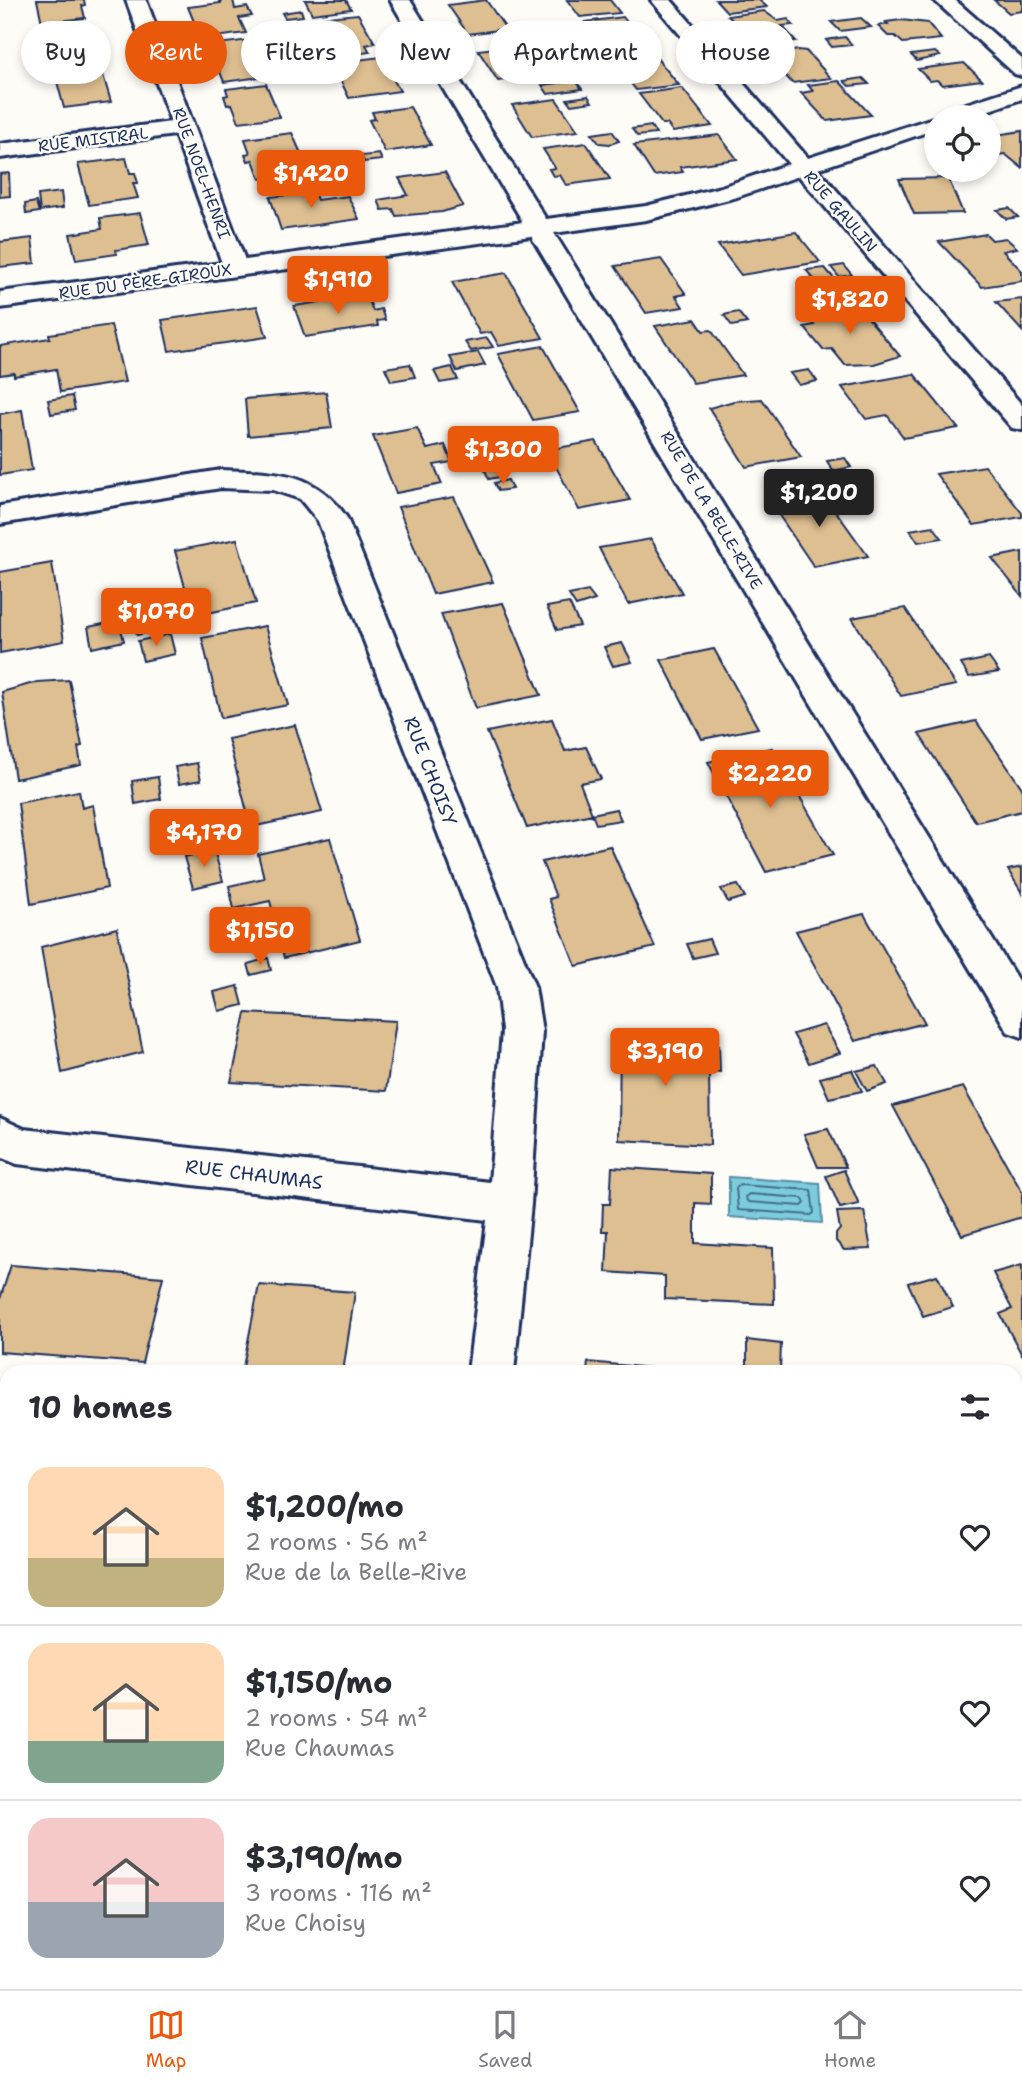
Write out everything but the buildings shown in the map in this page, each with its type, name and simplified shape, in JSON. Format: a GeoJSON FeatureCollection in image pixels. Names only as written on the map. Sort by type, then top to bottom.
{"type":"FeatureCollection","features":[{"type":"Feature","properties":{"kind":"street","name":"RUE NOEL-HENRI"},"geometry":{"type":"LineString","coordinates":[[136,0],[186,127],[236,268]]}},
{"type":"Feature","properties":{"kind":"street","name":"RUE DE LA BELLE-RIVE"},"geometry":{"type":"LineString","coordinates":[[400,0],[1022,1021]]}},
{"type":"Feature","properties":{"kind":"street","name":"RUE GAULIN"},"geometry":{"type":"LineString","coordinates":[[661,0],[1022,422]]}},
{"type":"Feature","properties":{"kind":"street"},"geometry":{"type":"LineString","coordinates":[[944,0],[1022,70]]}},
{"type":"Feature","properties":{"kind":"street"},"geometry":{"type":"LineString","coordinates":[[984,105],[1022,92]]}},
{"type":"Feature","properties":{"kind":"street","name":"RUE DU PÈRE-GIROUX"},"geometry":{"type":"LineString","coordinates":[[0,300],[646,213],[729,192],[924,126]]}},
{"type":"Feature","properties":{"kind":"street","name":"RUE MISTRAL"},"geometry":{"type":"LineString","coordinates":[[0,151],[186,127]]}},
{"type":"Feature","properties":{"kind":"street","name":"RUE CHOISY"},"geometry":{"type":"LineString","coordinates":[[0,515],[220,479],[276,481],[310,493],[332,518],[516,987],[522,1031],[510,1204],[492,1365]]}},
{"type":"Feature","properties":{"kind":"street","name":"RUE CHAUMAS"},"geometry":{"type":"LineString","coordinates":[[0,1136],[17,1146],[510,1204]]}},
{"type":"Feature","properties":{"kind":"water"},"geometry":{"type":"Polygon","coordinates":[[[729,1177],[820,1183],[822,1223],[729,1217],[729,1177]]]}}]}
